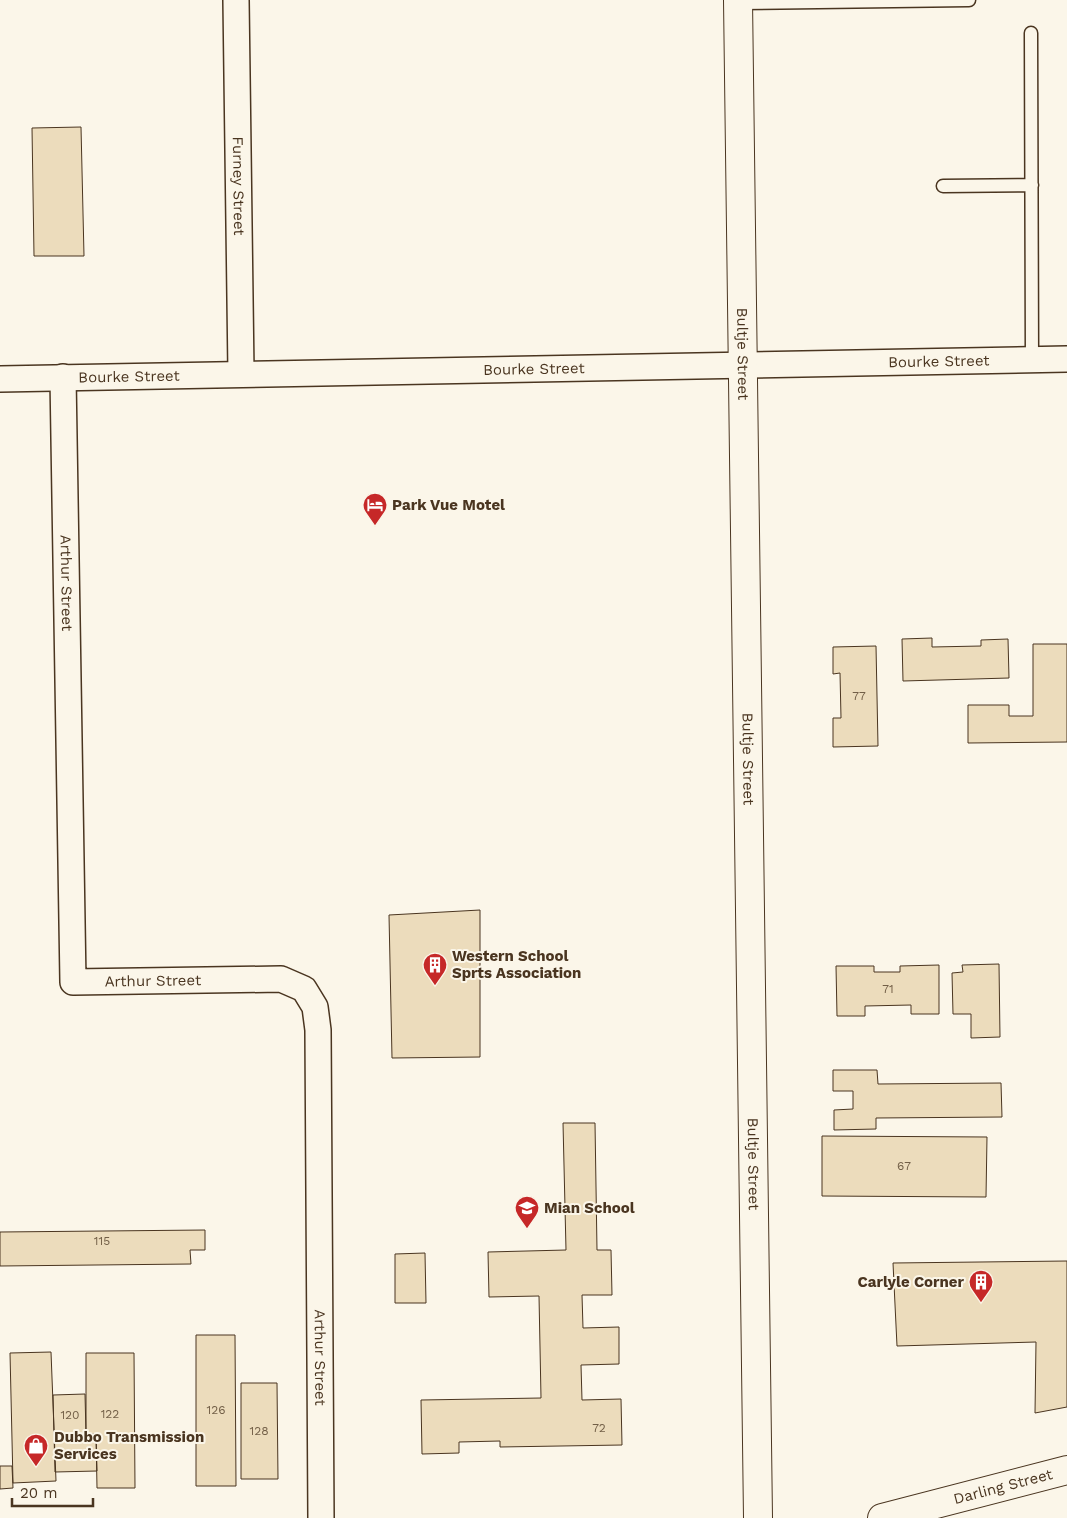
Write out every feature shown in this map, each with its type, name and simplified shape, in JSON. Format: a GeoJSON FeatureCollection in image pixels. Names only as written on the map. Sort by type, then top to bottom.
{"type":"FeatureCollection","features":[{"type":"Feature","properties":{"kind":"street","name":"Furney Street"},"geometry":{"type":"LineString","coordinates":[[236,0],[241,373]]}},
{"type":"Feature","properties":{"kind":"street","name":"Bultje Street"},"geometry":{"type":"LineString","coordinates":[[738,1],[758,1518]]}},
{"type":"Feature","properties":{"kind":"street","name":"Bourke Street"},"geometry":{"type":"LineString","coordinates":[[0,378],[1067,359]]}},
{"type":"Feature","properties":{"kind":"street","name":"Arthur Street"},"geometry":{"type":"LineString","coordinates":[[63,378],[73,982],[281,978],[304,989],[315,1007],[318,1030],[320,1518]]}},
{"type":"Feature","properties":{"kind":"street","name":"Darling Street"},"geometry":{"type":"LineString","coordinates":[[882,1518],[1067,1470]]}},
{"type":"Feature","properties":{"kind":"lane"},"geometry":{"type":"LineString","coordinates":[[738,1],[969,0]]}},
{"type":"Feature","properties":{"kind":"lane"},"geometry":{"type":"LineString","coordinates":[[1032,33],[1032,360]]}},
{"type":"Feature","properties":{"kind":"lane"},"geometry":{"type":"LineString","coordinates":[[943,186],[1032,185]]}},
{"type":"Feature","properties":{"kind":"building"},"geometry":{"type":"Polygon","coordinates":[[[81,127],[84,256],[34,256],[32,128],[81,127]]]}},
{"type":"Feature","properties":{"kind":"building"},"geometry":{"type":"Polygon","coordinates":[[[932,638],[932,647],[981,646],[981,640],[1008,639],[1009,678],[903,681],[902,639],[932,638]]]}},
{"type":"Feature","properties":{"kind":"building"},"geometry":{"type":"Polygon","coordinates":[[[1033,644],[1067,644],[1067,742],[968,743],[968,705],[1009,705],[1009,716],[1033,716],[1033,644]]]}},
{"type":"Feature","properties":{"kind":"building"},"geometry":{"type":"Polygon","coordinates":[[[876,646],[878,746],[833,747],[833,718],[841,718],[840,673],[833,674],[833,647],[876,646]]]}},
{"type":"Feature","properties":{"kind":"building","name":"Western School Sprts Association"},"geometry":{"type":"Polygon","coordinates":[[[480,910],[480,1057],[392,1058],[389,915],[480,910]]]}},
{"type":"Feature","properties":{"kind":"building"},"geometry":{"type":"Polygon","coordinates":[[[999,964],[1000,1037],[971,1038],[971,1014],[953,1014],[952,973],[963,972],[962,965],[999,964]]]}},
{"type":"Feature","properties":{"kind":"building"},"geometry":{"type":"Polygon","coordinates":[[[939,965],[939,1014],[911,1014],[911,1005],[865,1006],[865,1016],[837,1016],[836,966],[874,966],[874,972],[900,972],[900,966],[939,965]]]}},
{"type":"Feature","properties":{"kind":"building"},"geometry":{"type":"Polygon","coordinates":[[[833,1070],[877,1070],[878,1084],[1001,1083],[1002,1117],[876,1118],[876,1129],[834,1130],[834,1110],[853,1109],[853,1091],[833,1091],[833,1070]]]}},
{"type":"Feature","properties":{"kind":"building"},"geometry":{"type":"Polygon","coordinates":[[[563,1123],[595,1123],[597,1250],[611,1250],[612,1295],[582,1295],[583,1328],[619,1327],[619,1364],[581,1365],[582,1400],[621,1399],[622,1445],[500,1447],[500,1441],[459,1442],[459,1453],[422,1454],[421,1400],[541,1398],[539,1296],[489,1297],[488,1252],[566,1250],[563,1123]]]}},
{"type":"Feature","properties":{"kind":"building"},"geometry":{"type":"Polygon","coordinates":[[[822,1136],[987,1137],[986,1197],[822,1196],[822,1136]]]}},
{"type":"Feature","properties":{"kind":"building"},"geometry":{"type":"Polygon","coordinates":[[[205,1230],[205,1250],[190,1250],[191,1264],[0,1266],[0,1232],[205,1230]]]}},
{"type":"Feature","properties":{"kind":"building"},"geometry":{"type":"Polygon","coordinates":[[[425,1253],[426,1303],[395,1303],[395,1254],[425,1253]]]}},
{"type":"Feature","properties":{"kind":"building","name":"Carlyle Corner"},"geometry":{"type":"Polygon","coordinates":[[[1067,1261],[1067,1407],[1035,1413],[1036,1342],[897,1346],[893,1263],[1067,1261]]]}},
{"type":"Feature","properties":{"kind":"building"},"geometry":{"type":"Polygon","coordinates":[[[196,1335],[235,1335],[236,1486],[196,1486],[196,1335]]]}},
{"type":"Feature","properties":{"kind":"building"},"geometry":{"type":"Polygon","coordinates":[[[51,1352],[56,1481],[13,1483],[10,1353],[51,1352]]]}},
{"type":"Feature","properties":{"kind":"building"},"geometry":{"type":"Polygon","coordinates":[[[86,1353],[134,1353],[135,1488],[97,1488],[96,1434],[86,1434],[86,1353]]]}},
{"type":"Feature","properties":{"kind":"building"},"geometry":{"type":"Polygon","coordinates":[[[241,1383],[277,1383],[278,1479],[241,1479],[241,1383]]]}},
{"type":"Feature","properties":{"kind":"building"},"geometry":{"type":"Polygon","coordinates":[[[85,1394],[86,1434],[96,1434],[97,1471],[55,1472],[53,1395],[85,1394]]]}},
{"type":"Feature","properties":{"kind":"building"},"geometry":{"type":"Polygon","coordinates":[[[0,1466],[12,1466],[13,1488],[0,1489],[0,1466]]]}},
{"type":"Feature","properties":{"kind":"place","name":"Park Vue Motel"},"geometry":{"type":"Point","coordinates":[375,526]}},
{"type":"Feature","properties":{"kind":"place","name":"Western School Sprts Association"},"geometry":{"type":"Point","coordinates":[435,986]}},
{"type":"Feature","properties":{"kind":"place","name":"Mian School"},"geometry":{"type":"Point","coordinates":[527,1229]}},
{"type":"Feature","properties":{"kind":"place","name":"Carlyle Corner"},"geometry":{"type":"Point","coordinates":[981,1303]}},
{"type":"Feature","properties":{"kind":"place","name":"Dubbo Transmission Services"},"geometry":{"type":"Point","coordinates":[36,1467]}}]}
